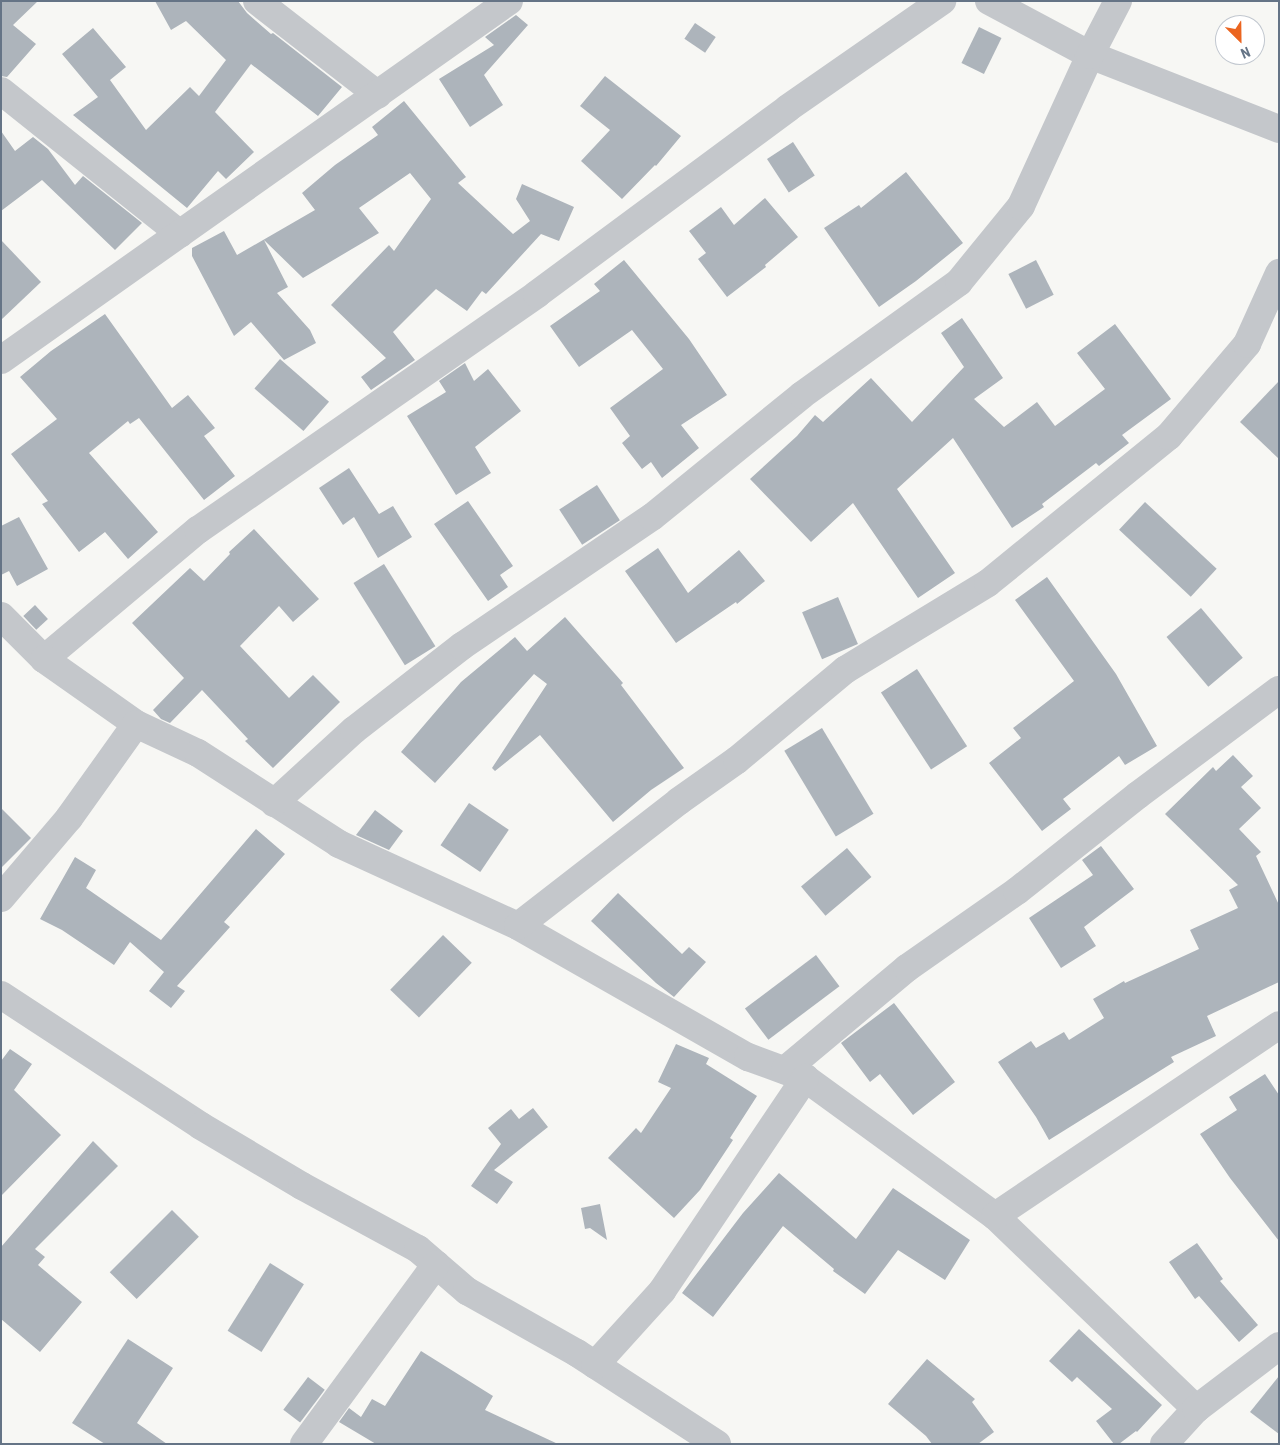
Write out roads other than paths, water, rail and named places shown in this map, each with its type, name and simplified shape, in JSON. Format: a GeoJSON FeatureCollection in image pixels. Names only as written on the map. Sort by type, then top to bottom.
{"type":"FeatureCollection","features":[{"type":"Feature","properties":{"kind":"street"},"geometry":{"type":"LineString","coordinates":[[257,1],[378,95]]}},
{"type":"Feature","properties":{"kind":"street"},"geometry":{"type":"LineString","coordinates":[[1,360],[509,1]]}},
{"type":"Feature","properties":{"kind":"street"},"geometry":{"type":"LineString","coordinates":[[44,658],[198,530],[537,294],[788,108],[942,1]]}},
{"type":"Feature","properties":{"kind":"street"},"geometry":{"type":"LineString","coordinates":[[989,1],[1090,55],[1279,129]]}},
{"type":"Feature","properties":{"kind":"street"},"geometry":{"type":"LineString","coordinates":[[274,803],[354,730],[462,646],[652,517],[802,395],[959,282],[1021,206],[1090,55],[1118,1]]}},
{"type":"Feature","properties":{"kind":"street"},"geometry":{"type":"LineString","coordinates":[[1,91],[180,234]]}},
{"type":"Feature","properties":{"kind":"street"},"geometry":{"type":"LineString","coordinates":[[518,926],[656,818],[737,760],[845,670],[988,583],[1169,436],[1247,344],[1279,273]]}},
{"type":"Feature","properties":{"kind":"street"},"geometry":{"type":"LineString","coordinates":[[1,616],[44,658],[136,724],[198,753],[339,844],[518,926],[748,1057],[795,1074],[995,1216],[1196,1409]]}},
{"type":"Feature","properties":{"kind":"street"},"geometry":{"type":"LineString","coordinates":[[595,1365],[662,1291],[795,1074],[907,968],[1017,891],[1138,795],[1279,690]]}},
{"type":"Feature","properties":{"kind":"street"},"geometry":{"type":"LineString","coordinates":[[1,898],[69,818],[136,724]]}},
{"type":"Feature","properties":{"kind":"street"},"geometry":{"type":"LineString","coordinates":[[1,995],[201,1126],[302,1186],[418,1249],[467,1291],[520,1319],[717,1444]]}},
{"type":"Feature","properties":{"kind":"street"},"geometry":{"type":"LineString","coordinates":[[995,1216],[1279,1025]]}},
{"type":"Feature","properties":{"kind":"street"},"geometry":{"type":"LineString","coordinates":[[304,1444],[436,1264]]}},
{"type":"Feature","properties":{"kind":"street"},"geometry":{"type":"LineString","coordinates":[[1164,1444],[1196,1409],[1279,1346]]}}]}
